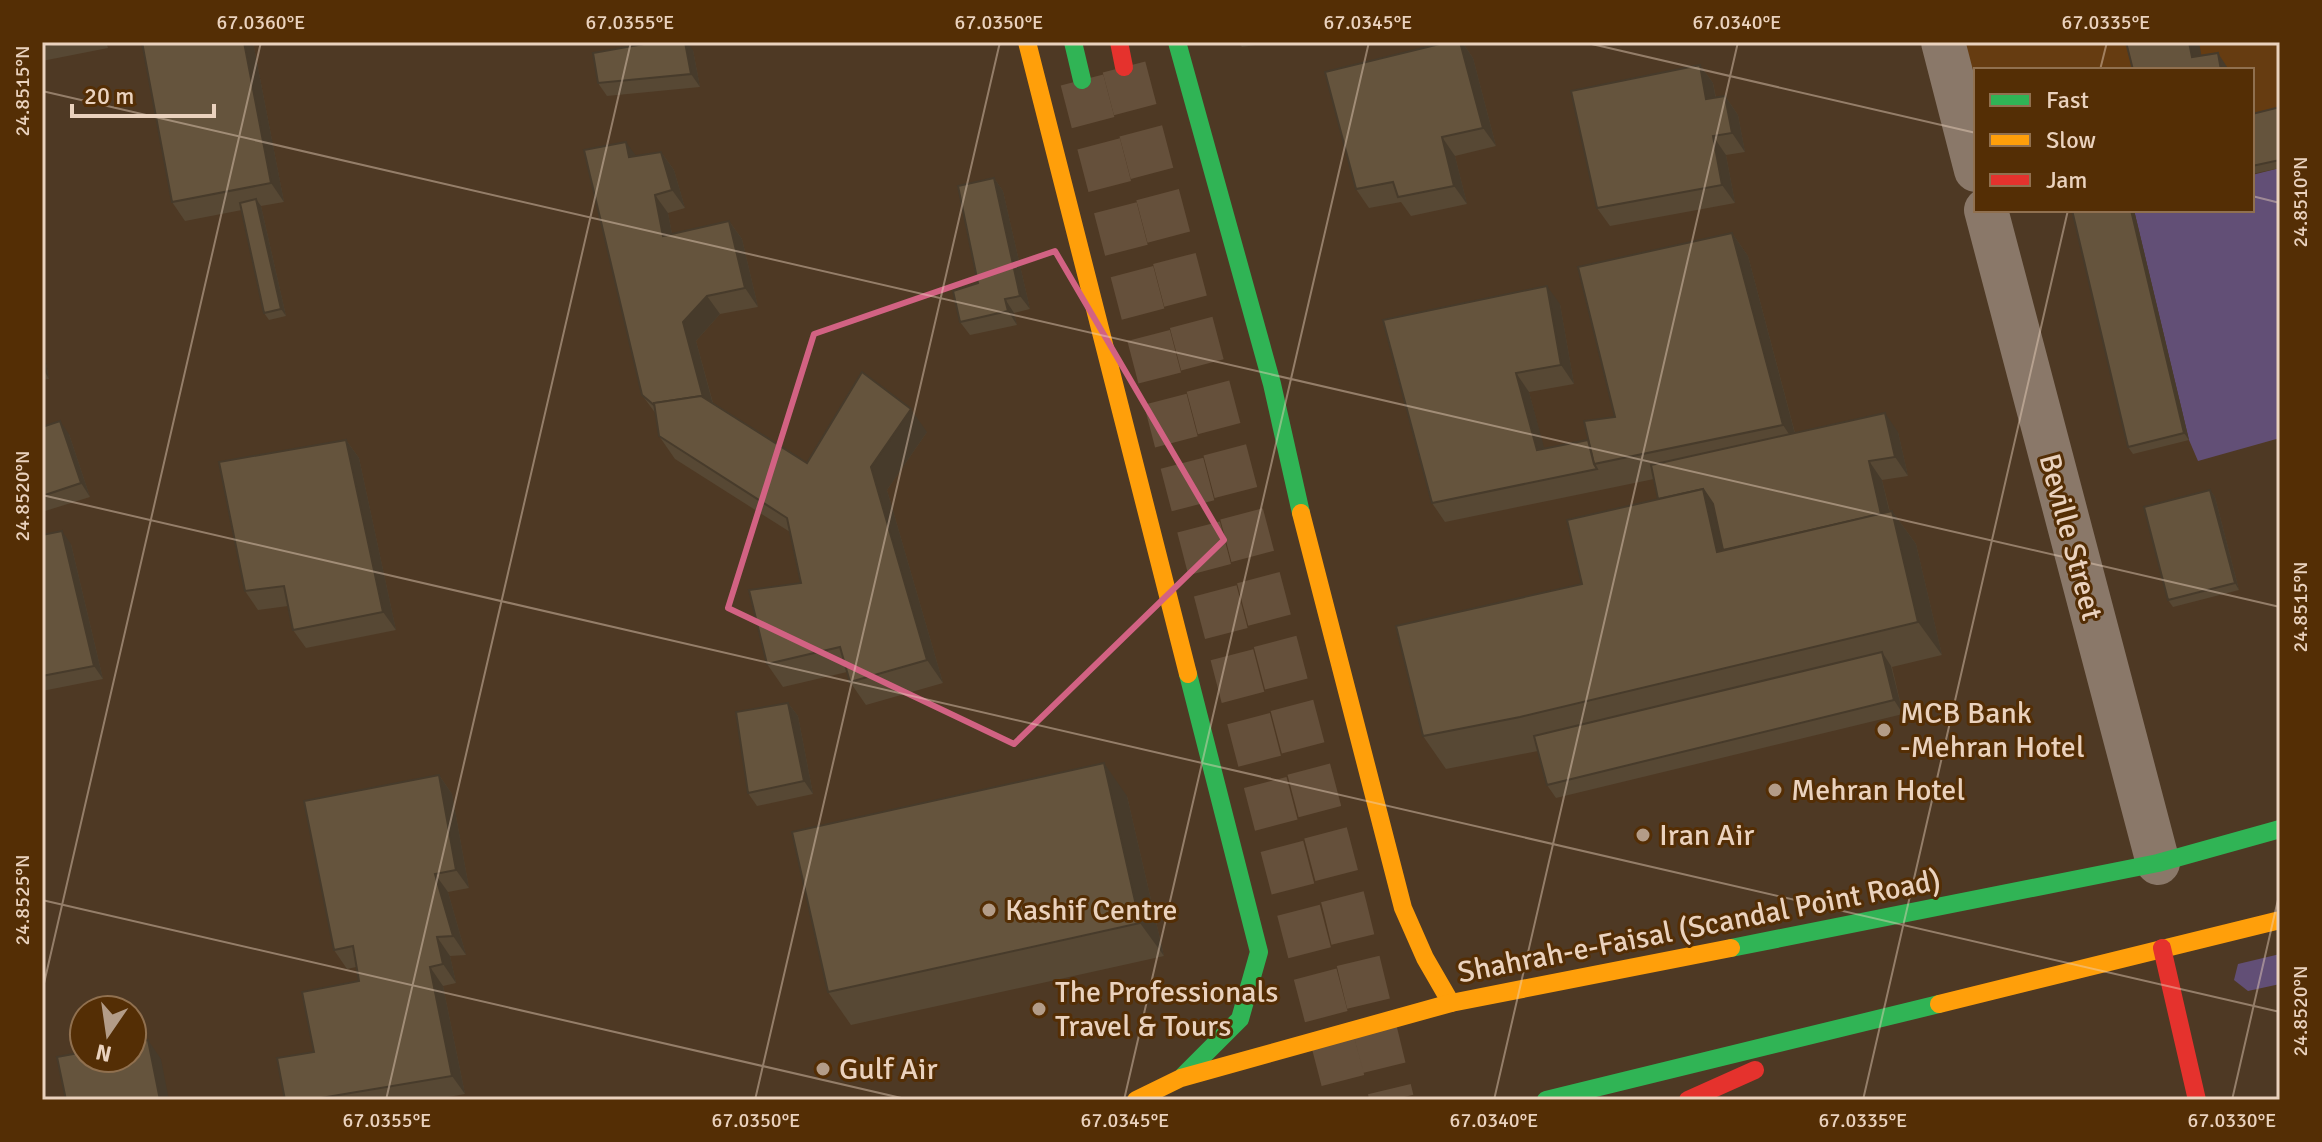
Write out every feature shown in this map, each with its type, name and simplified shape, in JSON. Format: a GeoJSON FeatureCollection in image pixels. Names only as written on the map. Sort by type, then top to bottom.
{"type":"FeatureCollection","features":[{"type":"Feature","properties":{"kind":"main road"},"geometry":{"type":"LineString","coordinates":[[1027,42],[1259,952],[1240,1019],[1181,1078]]}},
{"type":"Feature","properties":{"kind":"main road"},"geometry":{"type":"LineString","coordinates":[[1073,42],[1082,80]]}},
{"type":"Feature","properties":{"kind":"main road"},"geometry":{"type":"LineString","coordinates":[[1119,42],[1124,67]]}},
{"type":"Feature","properties":{"kind":"main road"},"geometry":{"type":"LineString","coordinates":[[1177,42],[1272,384],[1311,559],[1403,908],[1425,958],[1451,1003]]}},
{"type":"Feature","properties":{"kind":"main road","name":"Shahrah-e-Faisal (Scandal Point Road)"},"geometry":{"type":"LineString","coordinates":[[1136,1100],[1181,1078],[1451,1003],[2158,863],[2280,829]]}},
{"type":"Feature","properties":{"kind":"main road"},"geometry":{"type":"LineString","coordinates":[[1546,1100],[2280,920]]}},
{"type":"Feature","properties":{"kind":"main road"},"geometry":{"type":"LineString","coordinates":[[2162,948],[2197,1100]]}},
{"type":"Feature","properties":{"kind":"main road"},"geometry":{"type":"LineString","coordinates":[[1688,1100],[1856,1026]]}},
{"type":"Feature","properties":{"kind":"street"},"geometry":{"type":"LineString","coordinates":[[1943,42],[1974,162]]}},
{"type":"Feature","properties":{"kind":"street","name":"Beville Street"},"geometry":{"type":"LineString","coordinates":[[1987,212],[2158,863]]}},
{"type":"Feature","properties":{"kind":"highlighted area"},"geometry":{"type":"Polygon","coordinates":[[[1055,251],[1224,540],[1014,744],[728,608],[814,334],[1055,251]]]}},
{"type":"Feature","properties":{"kind":"shaded area"},"geometry":{"type":"Polygon","coordinates":[[[1943,42],[2280,42],[2280,110],[2254,116],[2254,68],[1974,68],[1974,162],[1943,42]]]}},
{"type":"Feature","properties":{"kind":"shaded area"},"geometry":{"type":"Polygon","coordinates":[[[2280,168],[2280,438],[2198,461],[2189,440],[2134,212],[2254,212],[2254,174],[2280,168]]]}},
{"type":"Feature","properties":{"kind":"shaded area"},"geometry":{"type":"Polygon","coordinates":[[[2280,954],[2280,984],[2248,991],[2234,980],[2238,964],[2280,954]]]}},
{"type":"Feature","properties":{"kind":"building"},"geometry":{"type":"Polygon","coordinates":[[[42,42],[63,42],[42,46],[42,42]]]}},
{"type":"Feature","properties":{"kind":"building"},"geometry":{"type":"Polygon","coordinates":[[[142,42],[244,42],[271,183],[172,202],[142,42]]]}},
{"type":"Feature","properties":{"kind":"building"},"geometry":{"type":"Polygon","coordinates":[[[655,42],[685,42],[691,74],[598,83],[593,53],[655,42]]]}},
{"type":"Feature","properties":{"kind":"building"},"geometry":{"type":"Polygon","coordinates":[[[1448,42],[1460,42],[1483,128],[1442,137],[1454,186],[1398,197],[1393,182],[1356,189],[1325,72],[1448,42]]]}},
{"type":"Feature","properties":{"kind":"building"},"geometry":{"type":"Polygon","coordinates":[[[2126,42],[2189,42],[2192,57],[2218,53],[2221,68],[2132,68],[2126,42]]]}},
{"type":"Feature","properties":{"kind":"building"},"geometry":{"type":"Polygon","coordinates":[[[1700,65],[1706,99],[1725,96],[1732,133],[1713,136],[1722,185],[1597,208],[1571,91],[1700,65]]]}},
{"type":"Feature","properties":{"kind":"building"},"geometry":{"type":"Polygon","coordinates":[[[2280,107],[2280,160],[2254,166],[2254,114],[2280,107]]]}},
{"type":"Feature","properties":{"kind":"building"},"geometry":{"type":"Polygon","coordinates":[[[626,142],[629,157],[661,152],[672,190],[655,195],[663,236],[729,221],[745,288],[707,296],[683,322],[703,397],[654,405],[642,395],[584,150],[626,142]]]}},
{"type":"Feature","properties":{"kind":"building"},"geometry":{"type":"Polygon","coordinates":[[[994,178],[1020,296],[1005,299],[1008,311],[960,322],[953,291],[978,283],[958,186],[994,178]]]}},
{"type":"Feature","properties":{"kind":"building"},"geometry":{"type":"Polygon","coordinates":[[[256,199],[281,309],[264,313],[240,203],[256,199]]]}},
{"type":"Feature","properties":{"kind":"building"},"geometry":{"type":"Polygon","coordinates":[[[2072,212],[2131,212],[2184,433],[2128,447],[2072,212]]]}},
{"type":"Feature","properties":{"kind":"building"},"geometry":{"type":"Polygon","coordinates":[[[1732,233],[1783,425],[1594,464],[1584,421],[1615,417],[1578,267],[1732,233]]]}},
{"type":"Feature","properties":{"kind":"building"},"geometry":{"type":"Polygon","coordinates":[[[1547,286],[1561,365],[1516,373],[1537,450],[1588,440],[1597,469],[1432,503],[1383,320],[1547,286]]]}},
{"type":"Feature","properties":{"kind":"building"},"geometry":{"type":"Polygon","coordinates":[[[862,372],[911,409],[871,467],[927,660],[850,682],[840,647],[767,664],[749,590],[801,583],[787,518],[659,436],[654,403],[701,396],[807,463],[862,372]]]}},
{"type":"Feature","properties":{"kind":"building"},"geometry":{"type":"Polygon","coordinates":[[[1885,413],[1895,457],[1869,461],[1881,514],[1723,550],[1713,504],[1703,489],[1658,499],[1651,465],[1885,413]]]}},
{"type":"Feature","properties":{"kind":"building"},"geometry":{"type":"Polygon","coordinates":[[[60,421],[81,483],[42,496],[42,427],[60,421]]]}},
{"type":"Feature","properties":{"kind":"building"},"geometry":{"type":"Polygon","coordinates":[[[346,440],[383,612],[293,630],[284,586],[245,591],[219,462],[346,440]]]}},
{"type":"Feature","properties":{"kind":"building","name":"Mehran Hotel"},"geometry":{"type":"Polygon","coordinates":[[[1703,489],[1717,552],[1892,511],[1918,622],[1520,717],[1423,736],[1396,626],[1582,584],[1567,520],[1703,489]]]}},
{"type":"Feature","properties":{"kind":"building"},"geometry":{"type":"Polygon","coordinates":[[[2210,490],[2235,583],[2168,600],[2144,507],[2210,490]]]}},
{"type":"Feature","properties":{"kind":"building"},"geometry":{"type":"Polygon","coordinates":[[[62,531],[94,666],[42,676],[42,535],[62,531]]]}},
{"type":"Feature","properties":{"kind":"building"},"geometry":{"type":"Polygon","coordinates":[[[1882,652],[1894,700],[1547,785],[1534,736],[1882,652]]]}},
{"type":"Feature","properties":{"kind":"building"},"geometry":{"type":"Polygon","coordinates":[[[788,703],[804,781],[748,793],[736,712],[788,703]]]}},
{"type":"Feature","properties":{"kind":"building","name":"Kashif Centre"},"geometry":{"type":"Polygon","coordinates":[[[1104,763],[1140,923],[828,992],[792,832],[1104,763]]]}},
{"type":"Feature","properties":{"kind":"building"},"geometry":{"type":"Polygon","coordinates":[[[439,775],[456,870],[435,874],[453,936],[437,937],[443,964],[430,967],[452,1076],[309,1100],[285,1100],[277,1058],[314,1052],[302,992],[359,981],[353,946],[334,950],[304,801],[439,775]]]}},
{"type":"Feature","properties":{"kind":"building"},"geometry":{"type":"Polygon","coordinates":[[[148,1040],[160,1100],[66,1100],[57,1057],[68,1055],[68,1074],[148,1074],[148,1040]]]}},
{"type":"Feature","properties":{"kind":"tunnel"},"geometry":{"type":"LineString","coordinates":[[1124,67],[1345,907],[1392,1100]]}},
{"type":"Feature","properties":{"kind":"tunnel"},"geometry":{"type":"LineString","coordinates":[[1082,80],[1348,1100]]}},
{"type":"Feature","properties":{"kind":"traffic: fast"},"geometry":{"type":"LineString","coordinates":[[1073,42],[1082,80]]}},
{"type":"Feature","properties":{"kind":"traffic: fast"},"geometry":{"type":"LineString","coordinates":[[1177,42],[1272,384],[1301,513]]}},
{"type":"Feature","properties":{"kind":"traffic: fast"},"geometry":{"type":"LineString","coordinates":[[1183,1076],[1240,1019],[1259,952],[1188,674]]}},
{"type":"Feature","properties":{"kind":"traffic: fast"},"geometry":{"type":"LineString","coordinates":[[1731,948],[2158,863],[2280,829]]}},
{"type":"Feature","properties":{"kind":"traffic: fast"},"geometry":{"type":"LineString","coordinates":[[1546,1100],[1939,1004]]}},
{"type":"Feature","properties":{"kind":"traffic: slow"},"geometry":{"type":"LineString","coordinates":[[1027,42],[1188,674]]}},
{"type":"Feature","properties":{"kind":"traffic: slow"},"geometry":{"type":"LineString","coordinates":[[1301,513],[1403,908],[1425,958],[1451,1003]]}},
{"type":"Feature","properties":{"kind":"traffic: slow"},"geometry":{"type":"LineString","coordinates":[[1939,1004],[2280,920]]}},
{"type":"Feature","properties":{"kind":"traffic: slow"},"geometry":{"type":"LineString","coordinates":[[1136,1100],[1181,1078],[1451,1003],[1731,948]]}},
{"type":"Feature","properties":{"kind":"traffic: jam"},"geometry":{"type":"LineString","coordinates":[[1119,42],[1124,67]]}},
{"type":"Feature","properties":{"kind":"traffic: jam"},"geometry":{"type":"LineString","coordinates":[[2162,948],[2197,1100]]}},
{"type":"Feature","properties":{"kind":"traffic: jam"},"geometry":{"type":"LineString","coordinates":[[1688,1100],[1755,1070]]}},
{"type":"Feature","properties":{"kind":"place","name":"MCB Bank -Mehran Hotel"},"geometry":{"type":"Point","coordinates":[1884,730]}},
{"type":"Feature","properties":{"kind":"place","name":"Mehran Hotel"},"geometry":{"type":"Point","coordinates":[1775,790]}},
{"type":"Feature","properties":{"kind":"place","name":"Iran Air"},"geometry":{"type":"Point","coordinates":[1643,835]}},
{"type":"Feature","properties":{"kind":"place","name":"Kashif Centre"},"geometry":{"type":"Point","coordinates":[989,910]}},
{"type":"Feature","properties":{"kind":"place","name":"The Professionals Travel & Tours"},"geometry":{"type":"Point","coordinates":[1039,1009]}},
{"type":"Feature","properties":{"kind":"place","name":"Gulf Air"},"geometry":{"type":"Point","coordinates":[823,1069]}}]}
